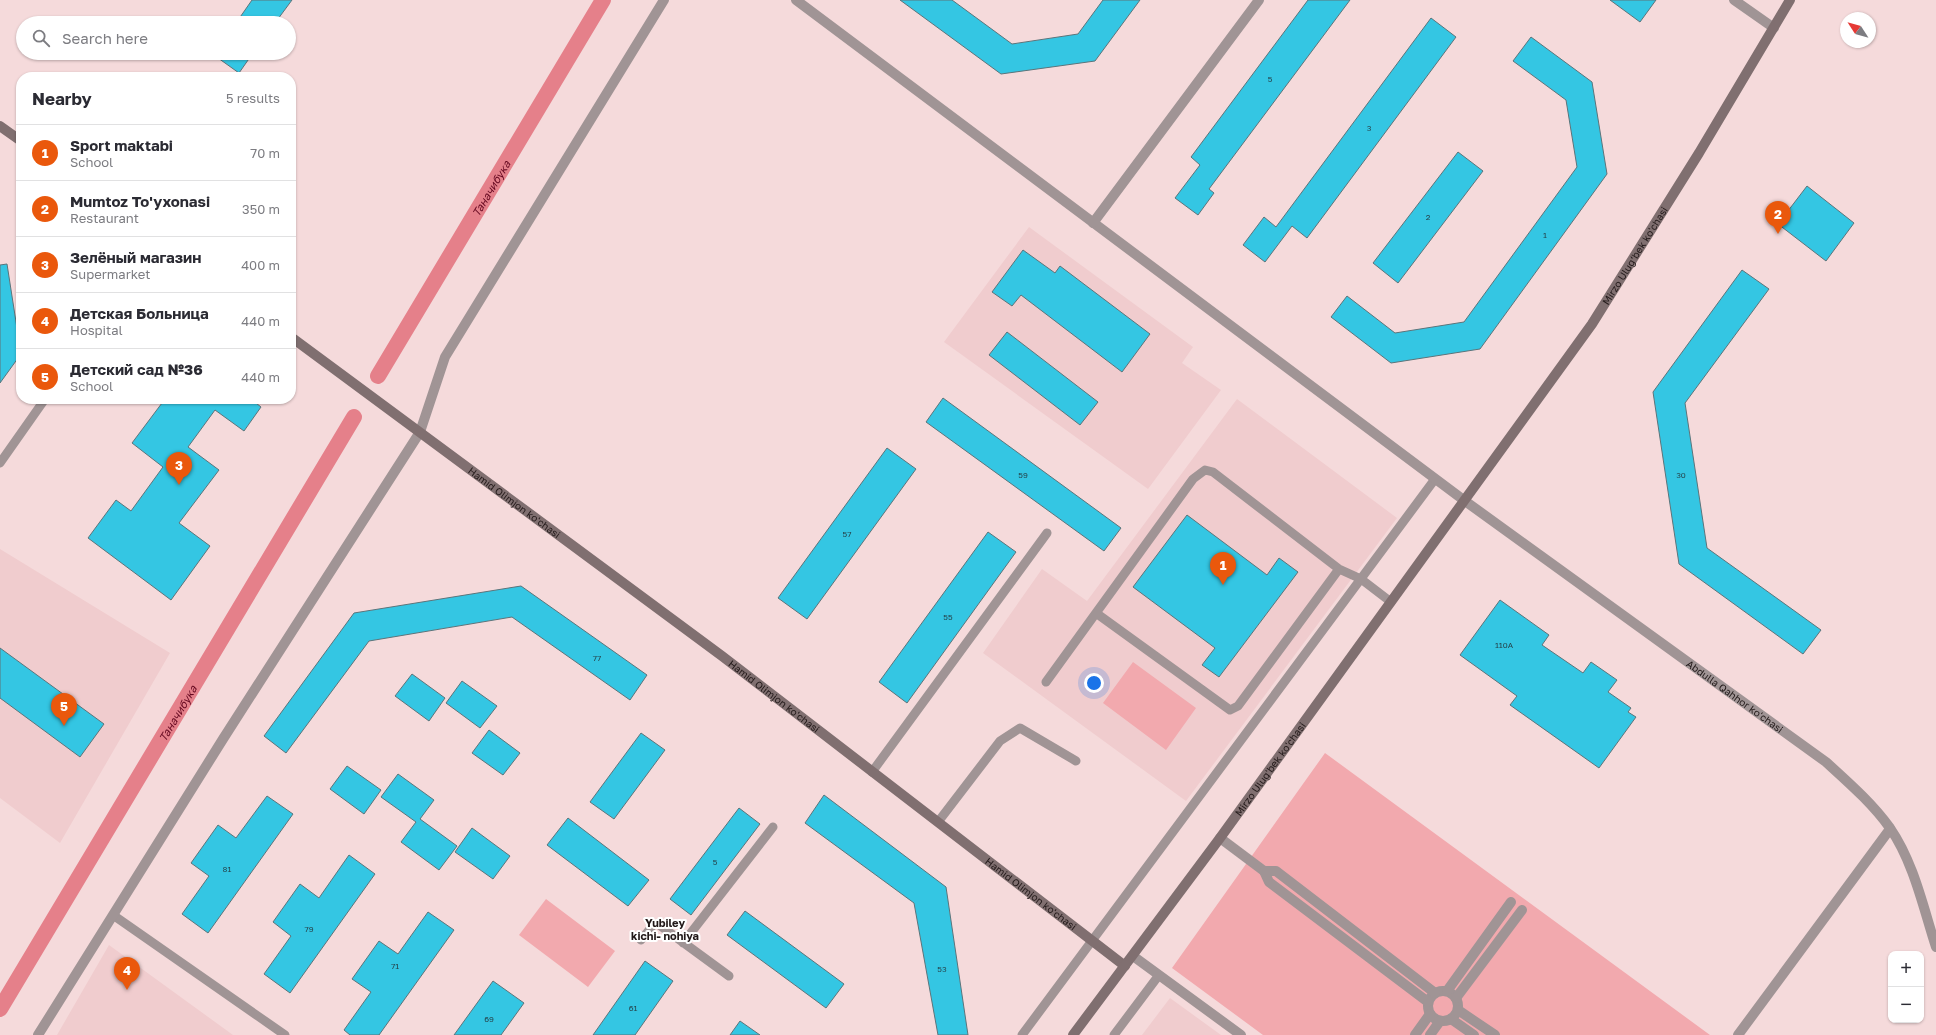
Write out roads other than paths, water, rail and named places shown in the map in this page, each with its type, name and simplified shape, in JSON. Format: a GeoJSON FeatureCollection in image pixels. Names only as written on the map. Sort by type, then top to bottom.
{"type":"FeatureCollection","features":[{"type":"Feature","properties":{"kind":"main road","name":"Mirzo Ulug‘bek ko'chasi"},"geometry":{"type":"LineString","coordinates":[[1465,501],[1592,324],[1699,153],[1790,0]]}},
{"type":"Feature","properties":{"kind":"main road"},"geometry":{"type":"LineString","coordinates":[[0,126],[16,137]]}},
{"type":"Feature","properties":{"kind":"main road","name":"Hamid Olimjon ko'chasi"},"geometry":{"type":"LineString","coordinates":[[296,341],[722,656],[1125,966]]}},
{"type":"Feature","properties":{"kind":"main road","name":"Mirzo Ulug'bek ko'chasi"},"geometry":{"type":"LineString","coordinates":[[1074,1035],[1220,838],[1465,501]]}},
{"type":"Feature","properties":{"kind":"street"},"geometry":{"type":"LineString","coordinates":[[38,1035],[223,739],[420,432],[445,357],[664,0]]}},
{"type":"Feature","properties":{"kind":"street","name":"Abdulla Qahhor ko'chasi"},"geometry":{"type":"LineString","coordinates":[[796,0],[1465,501],[1826,762],[1862,795],[1890,829],[1912,872],[1936,947]]}},
{"type":"Feature","properties":{"kind":"street"},"geometry":{"type":"LineString","coordinates":[[1093,223],[1259,0]]}},
{"type":"Feature","properties":{"kind":"street"},"geometry":{"type":"LineString","coordinates":[[1734,0],[1774,28]]}},
{"type":"Feature","properties":{"kind":"street"},"geometry":{"type":"LineString","coordinates":[[1738,1035],[1890,829]]}},
{"type":"Feature","properties":{"kind":"street"},"geometry":{"type":"LineString","coordinates":[[1220,838],[1264,871],[1269,882],[1428,1002],[1430,1014],[1415,1035]]}},
{"type":"Feature","properties":{"kind":"street"},"geometry":{"type":"LineString","coordinates":[[1264,871],[1276,872],[1435,993]]}},
{"type":"Feature","properties":{"kind":"street"},"geometry":{"type":"LineString","coordinates":[[1428,1002],[1435,993],[1447,991],[1511,902]]}},
{"type":"Feature","properties":{"kind":"street"},"geometry":{"type":"LineString","coordinates":[[1456,998],[1522,910]]}},
{"type":"Feature","properties":{"kind":"street"},"geometry":{"type":"LineString","coordinates":[[1132,956],[1240,1035]]}},
{"type":"Feature","properties":{"kind":"street"},"geometry":{"type":"LineString","coordinates":[[1447,991],[1456,998],[1458,1010],[1452,1019]]}},
{"type":"Feature","properties":{"kind":"street"},"geometry":{"type":"LineString","coordinates":[[1458,1010],[1495,1035]]}},
{"type":"Feature","properties":{"kind":"street"},"geometry":{"type":"LineString","coordinates":[[1430,1014],[1440,1021],[1452,1019],[1474,1035]]}},
{"type":"Feature","properties":{"kind":"street"},"geometry":{"type":"LineString","coordinates":[[1430,1035],[1440,1021]]}},
{"type":"Feature","properties":{"kind":"lane"},"geometry":{"type":"LineString","coordinates":[[0,463],[41,404]]}},
{"type":"Feature","properties":{"kind":"lane"},"geometry":{"type":"LineString","coordinates":[[1046,682],[1193,479],[1205,470],[1213,472],[1339,569],[1361,579],[1391,602]]}},
{"type":"Feature","properties":{"kind":"lane"},"geometry":{"type":"LineString","coordinates":[[1022,1035],[1436,479]]}},
{"type":"Feature","properties":{"kind":"lane"},"geometry":{"type":"LineString","coordinates":[[872,772],[1047,533]]}},
{"type":"Feature","properties":{"kind":"lane"},"geometry":{"type":"LineString","coordinates":[[1096,613],[1230,710],[1238,706],[1339,569]]}},
{"type":"Feature","properties":{"kind":"lane"},"geometry":{"type":"LineString","coordinates":[[938,822],[1000,741],[1020,728],[1076,761]]}},
{"type":"Feature","properties":{"kind":"lane"},"geometry":{"type":"LineString","coordinates":[[683,943],[773,828]]}},
{"type":"Feature","properties":{"kind":"lane"},"geometry":{"type":"LineString","coordinates":[[113,915],[285,1035]]}},
{"type":"Feature","properties":{"kind":"lane"},"geometry":{"type":"LineString","coordinates":[[641,940],[654,924],[658,924],[729,976]]}},
{"type":"Feature","properties":{"kind":"lane"},"geometry":{"type":"LineString","coordinates":[[1114,1035],[1159,975]]}},
{"type":"Feature","properties":{"kind":"waterway","name":"Таначибука"},"geometry":{"type":"LineString","coordinates":[[378,376],[603,0]]}},
{"type":"Feature","properties":{"kind":"waterway","name":"Таначибука"},"geometry":{"type":"LineString","coordinates":[[0,1009],[354,417]]}},
{"type":"Feature","properties":{"kind":"place","name":"Mumtoz To'yxonasi"},"geometry":{"type":"Point","coordinates":[1778,234]}},
{"type":"Feature","properties":{"kind":"place","name":"Зелёный магазин"},"geometry":{"type":"Point","coordinates":[179,485]}},
{"type":"Feature","properties":{"kind":"place","name":"Sport maktabi"},"geometry":{"type":"Point","coordinates":[1223,585]}},
{"type":"Feature","properties":{"kind":"place","name":"Детский сад №36"},"geometry":{"type":"Point","coordinates":[64,726]}},
{"type":"Feature","properties":{"kind":"place","name":"Детская Больница"},"geometry":{"type":"Point","coordinates":[127,990]}},
{"type":"Feature","properties":{"kind":"district","name":"Yubiley kichi- nohiya"},"geometry":{"type":"Point","coordinates":[665,928]}}]}
